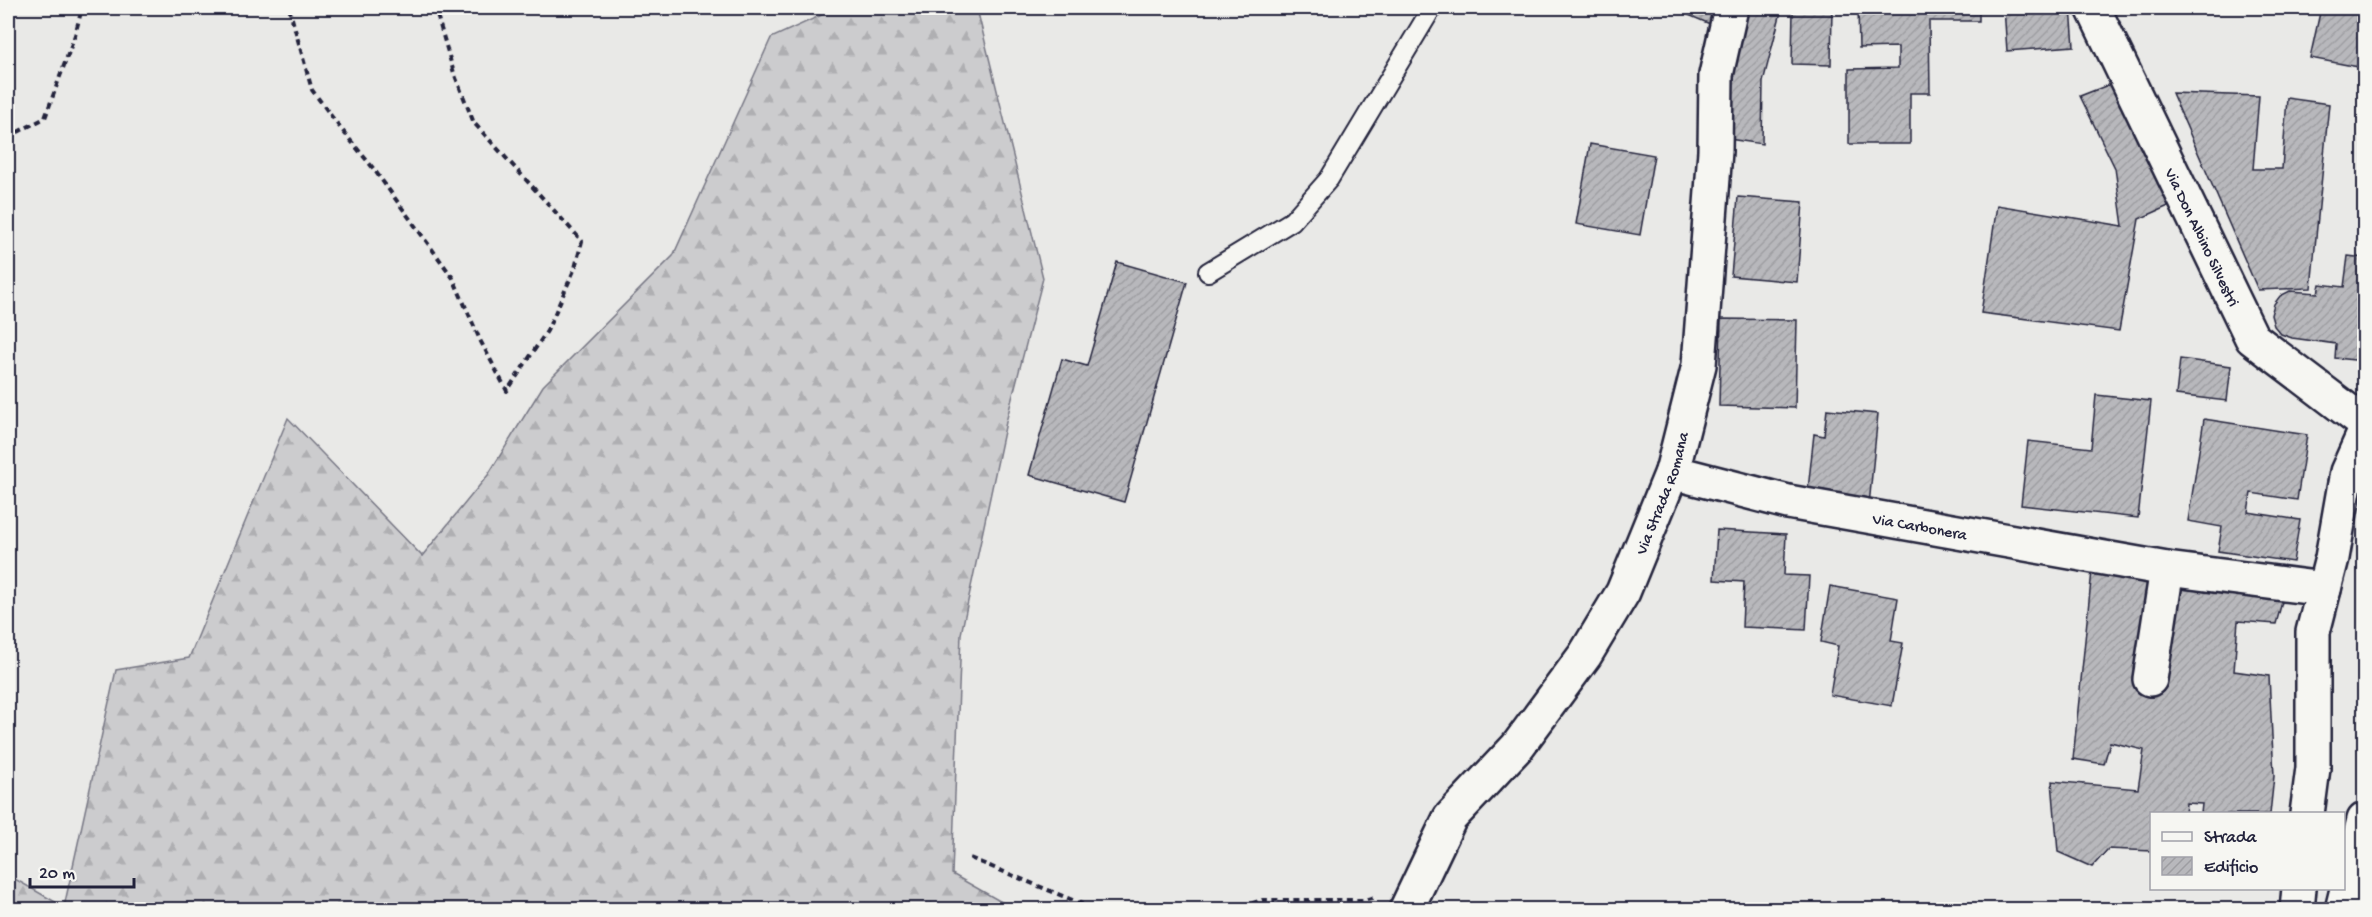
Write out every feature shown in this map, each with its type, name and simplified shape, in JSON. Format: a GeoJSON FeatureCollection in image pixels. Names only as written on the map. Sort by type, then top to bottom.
{"type":"FeatureCollection","features":[{"type":"Feature","properties":{"kind":"street","name":"Via Strada Romana"},"geometry":{"type":"LineString","coordinates":[[1412,898],[1450,818],[1516,747],[1585,655],[1623,592],[1672,472],[1699,365],[1715,152],[1716,75],[1731,8]]}},
{"type":"Feature","properties":{"kind":"street","name":"Via Don Albino Silvestri"},"geometry":{"type":"LineString","coordinates":[[2093,8],[2252,338],[2364,423]]}},
{"type":"Feature","properties":{"kind":"street"},"geometry":{"type":"LineString","coordinates":[[2307,812],[2313,768],[2313,632],[2332,558],[2347,472],[2364,434]]}},
{"type":"Feature","properties":{"kind":"street","name":"Via Carbonera"},"geometry":{"type":"LineString","coordinates":[[1672,472],[1788,502],[2168,570],[2324,589]]}},
{"type":"Feature","properties":{"kind":"street"},"geometry":{"type":"LineString","coordinates":[[2150,679],[2168,570]]}},
{"type":"Feature","properties":{"kind":"street"},"geometry":{"type":"LineString","coordinates":[[2342,909],[2364,820]]}},
{"type":"Feature","properties":{"kind":"street"},"geometry":{"type":"LineString","coordinates":[[2297,909],[2299,890]]}},
{"type":"Feature","properties":{"kind":"lane"},"geometry":{"type":"LineString","coordinates":[[1208,272],[1292,221],[1329,179],[1400,65],[1432,8]]}},
{"type":"Feature","properties":{"kind":"path"},"geometry":{"type":"LineString","coordinates":[[8,136],[45,118],[75,35],[82,8]]}},
{"type":"Feature","properties":{"kind":"path"},"geometry":{"type":"LineString","coordinates":[[289,8],[312,90],[380,177],[453,278],[480,340],[507,391],[547,331],[575,268],[582,241],[474,123],[453,73],[435,8]]}},
{"type":"Feature","properties":{"kind":"path"},"geometry":{"type":"LineString","coordinates":[[970,858],[1097,909]]}},
{"type":"Feature","properties":{"kind":"path"},"geometry":{"type":"LineString","coordinates":[[1232,909],[1262,900],[1412,898]]}},
{"type":"Feature","properties":{"kind":"green space"},"geometry":{"type":"Polygon","coordinates":[[[837,8],[981,8],[978,13],[1043,278],[1006,422],[961,634],[952,874],[1014,909],[8,909],[8,875],[64,907],[116,670],[189,658],[288,418],[422,556],[488,475],[543,386],[673,256],[771,38],[837,8]]]}},
{"type":"Feature","properties":{"kind":"building"},"geometry":{"type":"Polygon","coordinates":[[[1672,8],[1721,8],[1717,27],[1672,8]]]}},
{"type":"Feature","properties":{"kind":"building"},"geometry":{"type":"Polygon","coordinates":[[[1747,8],[1782,8],[1763,82],[1762,144],[1729,139],[1732,65],[1747,8]]]}},
{"type":"Feature","properties":{"kind":"building"},"geometry":{"type":"Polygon","coordinates":[[[1793,8],[1832,8],[1831,65],[1792,64],[1793,8]]]}},
{"type":"Feature","properties":{"kind":"building"},"geometry":{"type":"Polygon","coordinates":[[[1858,8],[1979,8],[1979,21],[1929,21],[1930,93],[1910,93],[1910,144],[1849,144],[1849,69],[1898,68],[1898,47],[1859,48],[1858,8]]]}},
{"type":"Feature","properties":{"kind":"building"},"geometry":{"type":"Polygon","coordinates":[[[2004,8],[2071,8],[2074,46],[2007,51],[2004,8]]]}},
{"type":"Feature","properties":{"kind":"building"},"geometry":{"type":"Polygon","coordinates":[[[2321,8],[2364,8],[2364,68],[2310,58],[2321,8]]]}},
{"type":"Feature","properties":{"kind":"building"},"geometry":{"type":"Polygon","coordinates":[[[2121,80],[2173,204],[2139,219],[2119,331],[1981,313],[1997,205],[2123,226],[2115,168],[2080,96],[2121,80]]]}},
{"type":"Feature","properties":{"kind":"building"},"geometry":{"type":"Polygon","coordinates":[[[2172,93],[2259,96],[2253,169],[2282,169],[2287,98],[2329,104],[2311,288],[2258,290],[2172,93]]]}},
{"type":"Feature","properties":{"kind":"building"},"geometry":{"type":"Polygon","coordinates":[[[1590,144],[1654,155],[1640,235],[1576,224],[1590,144]]]}},
{"type":"Feature","properties":{"kind":"building"},"geometry":{"type":"Polygon","coordinates":[[[1738,197],[1803,202],[1797,282],[1731,276],[1738,197]]]}},
{"type":"Feature","properties":{"kind":"building"},"geometry":{"type":"Polygon","coordinates":[[[2348,256],[2364,258],[2364,361],[2335,358],[2336,344],[2292,338],[2281,334],[2274,326],[2271,315],[2274,304],[2280,296],[2290,291],[2318,293],[2320,284],[2344,287],[2348,256]]]}},
{"type":"Feature","properties":{"kind":"building"},"geometry":{"type":"Polygon","coordinates":[[[1117,262],[1187,282],[1124,502],[1029,475],[1062,359],[1087,366],[1117,262]]]}},
{"type":"Feature","properties":{"kind":"building"},"geometry":{"type":"Polygon","coordinates":[[[1721,319],[1797,320],[1795,408],[1719,406],[1721,319]]]}},
{"type":"Feature","properties":{"kind":"building"},"geometry":{"type":"Polygon","coordinates":[[[2180,359],[2231,366],[2227,401],[2176,395],[2180,359]]]}},
{"type":"Feature","properties":{"kind":"building"},"geometry":{"type":"Polygon","coordinates":[[[2096,395],[2151,401],[2138,518],[2021,505],[2028,441],[2091,448],[2096,395]]]}},
{"type":"Feature","properties":{"kind":"building"},"geometry":{"type":"Polygon","coordinates":[[[1827,409],[1878,414],[1869,505],[1807,499],[1814,434],[1824,436],[1827,409]]]}},
{"type":"Feature","properties":{"kind":"building"},"geometry":{"type":"Polygon","coordinates":[[[2204,419],[2307,435],[2297,500],[2251,493],[2248,512],[2300,520],[2293,562],[2218,551],[2222,527],[2188,521],[2204,419]]]}},
{"type":"Feature","properties":{"kind":"building"},"geometry":{"type":"Polygon","coordinates":[[[1717,530],[1786,534],[1784,575],[1809,576],[1806,630],[1742,627],[1744,582],[1714,580],[1717,530]]]}},
{"type":"Feature","properties":{"kind":"building"},"geometry":{"type":"Polygon","coordinates":[[[2092,571],[2285,591],[2276,624],[2238,621],[2234,671],[2269,676],[2274,776],[2270,812],[2201,812],[2202,804],[2186,803],[2185,812],[2150,812],[2150,851],[2108,849],[2092,867],[2058,852],[2052,781],[2138,789],[2144,750],[2110,742],[2104,764],[2073,759],[2092,571]]]}},
{"type":"Feature","properties":{"kind":"building"},"geometry":{"type":"Polygon","coordinates":[[[1830,586],[1898,598],[1891,641],[1903,643],[1892,706],[1830,695],[1838,646],[1821,642],[1830,586]]]}}]}
